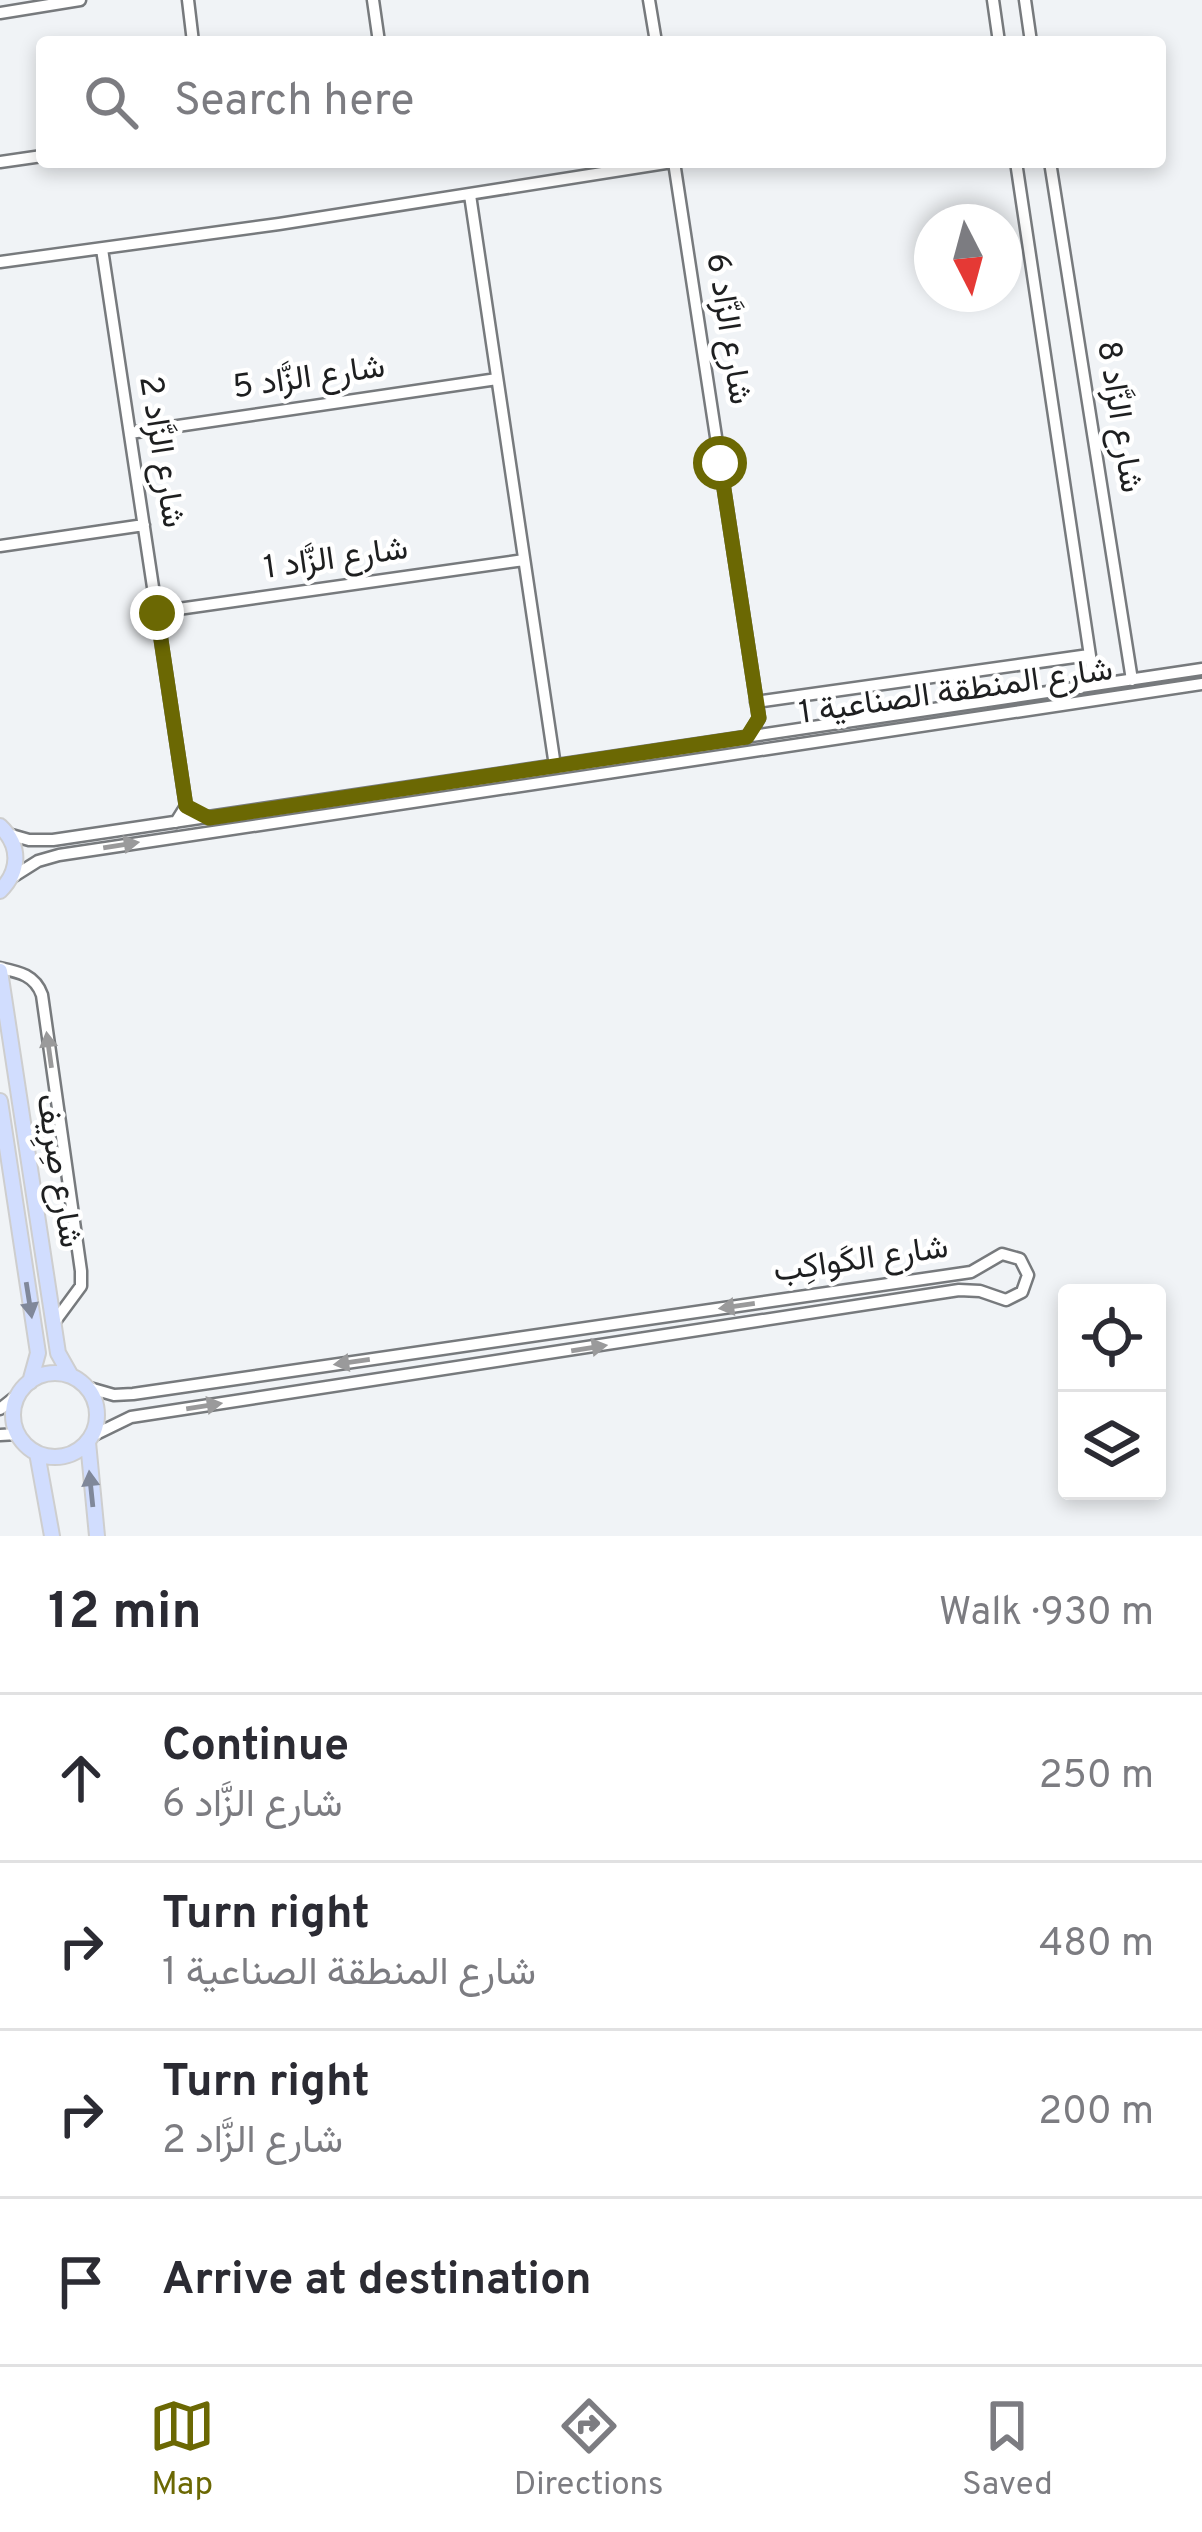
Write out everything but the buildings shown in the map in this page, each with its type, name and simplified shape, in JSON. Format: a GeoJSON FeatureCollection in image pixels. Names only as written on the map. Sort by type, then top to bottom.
{"type":"FeatureCollection","features":[{"type":"Feature","properties":{"kind":"main road"},"geometry":{"type":"LineString","coordinates":[[0,892],[11,878],[16,855],[4,830]]}},
{"type":"Feature","properties":{"kind":"main road","name":"شارع صِرِيف"},"geometry":{"type":"LineString","coordinates":[[0,969],[53,1324],[60,1360],[70,1376]]}},
{"type":"Feature","properties":{"kind":"main road","name":"شارع صِرِيف"},"geometry":{"type":"LineString","coordinates":[[0,1101],[38,1353],[25,1387]]}},
{"type":"Feature","properties":{"kind":"main road"},"geometry":{"type":"LineString","coordinates":[[90,1439],[59,1457],[38,1453],[18,1434],[14,1413],[25,1387],[45,1375],[70,1376],[86,1387],[97,1410],[90,1439],[97,1536]]}},
{"type":"Feature","properties":{"kind":"main road"},"geometry":{"type":"LineString","coordinates":[[38,1453],[52,1536]]}},
{"type":"Feature","properties":{"kind":"street"},"geometry":{"type":"LineString","coordinates":[[0,13],[80,0]]}},
{"type":"Feature","properties":{"kind":"street"},"geometry":{"type":"LineString","coordinates":[[188,0],[192,36]]}},
{"type":"Feature","properties":{"kind":"street"},"geometry":{"type":"LineString","coordinates":[[373,0],[378,36]]}},
{"type":"Feature","properties":{"kind":"street"},"geometry":{"type":"LineString","coordinates":[[650,0],[655,36]]}},
{"type":"Feature","properties":{"kind":"street"},"geometry":{"type":"LineString","coordinates":[[993,0],[998,36]]}},
{"type":"Feature","properties":{"kind":"street"},"geometry":{"type":"LineString","coordinates":[[1025,0],[1030,36]]}},
{"type":"Feature","properties":{"kind":"street"},"geometry":{"type":"LineString","coordinates":[[0,162],[36,157]]}},
{"type":"Feature","properties":{"kind":"street"},"geometry":{"type":"LineString","coordinates":[[0,262],[636,168]]}},
{"type":"Feature","properties":{"kind":"street","name":"شارع الزَّاد 6"},"geometry":{"type":"LineString","coordinates":[[674,168],[759,718]]}},
{"type":"Feature","properties":{"kind":"street","name":"شارع الزَّاد 8"},"geometry":{"type":"LineString","coordinates":[[1017,168],[1091,669]]}},
{"type":"Feature","properties":{"kind":"street","name":"شارع الزَّاد 8"},"geometry":{"type":"LineString","coordinates":[[1051,168],[1132,680]]}},
{"type":"Feature","properties":{"kind":"street"},"geometry":{"type":"LineString","coordinates":[[470,195],[555,766]]}},
{"type":"Feature","properties":{"kind":"street","name":"شارع الزَّاد 2"},"geometry":{"type":"LineString","coordinates":[[102,249],[186,806]]}},
{"type":"Feature","properties":{"kind":"street","name":"شارع الزَّاد 5"},"geometry":{"type":"LineString","coordinates":[[130,433],[497,379]]}},
{"type":"Feature","properties":{"kind":"street"},"geometry":{"type":"LineString","coordinates":[[0,546],[144,525]]}},
{"type":"Feature","properties":{"kind":"street","name":"شارع الزَّاد 1"},"geometry":{"type":"LineString","coordinates":[[157,613],[524,560]]}},
{"type":"Feature","properties":{"kind":"street"},"geometry":{"type":"LineString","coordinates":[[756,702],[1089,655]]}},
{"type":"Feature","properties":{"kind":"street"},"geometry":{"type":"LineString","coordinates":[[1080,688],[1091,669],[1109,683]]}},
{"type":"Feature","properties":{"kind":"street","name":"شارع المنطقة الصناعية 1"},"geometry":{"type":"LineString","coordinates":[[4,830],[45,841],[1202,669]]}},
{"type":"Feature","properties":{"kind":"street","name":"شارع المنطقة الصناعية 1"},"geometry":{"type":"LineString","coordinates":[[11,878],[38,860],[59,855],[1202,684]]}},
{"type":"Feature","properties":{"kind":"street"},"geometry":{"type":"LineString","coordinates":[[747,737],[759,718],[783,732]]}},
{"type":"Feature","properties":{"kind":"street"},"geometry":{"type":"LineString","coordinates":[[176,823],[186,806],[209,818]]}},
{"type":"Feature","properties":{"kind":"street"},"geometry":{"type":"LineString","coordinates":[[0,969],[23,973],[42,995],[81,1271],[81,1286],[53,1324]]}},
{"type":"Feature","properties":{"kind":"street","name":"شارع الكَواكِب"},"geometry":{"type":"LineString","coordinates":[[86,1387],[114,1395],[156,1391],[970,1272],[1002,1254],[1020,1259],[1028,1275],[1022,1292],[1006,1300],[980,1291],[930,1295],[131,1417],[90,1439]]}},
{"type":"Feature","properties":{"kind":"street"},"geometry":{"type":"LineString","coordinates":[[0,1409],[25,1387]]}},
{"type":"Feature","properties":{"kind":"street"},"geometry":{"type":"LineString","coordinates":[[0,1436],[18,1434]]}},
{"type":"Feature","properties":{"kind":"route"},"geometry":{"type":"LineString","coordinates":[[157,613],[186,806],[209,818],[747,737],[759,718],[720,463]]}}]}
